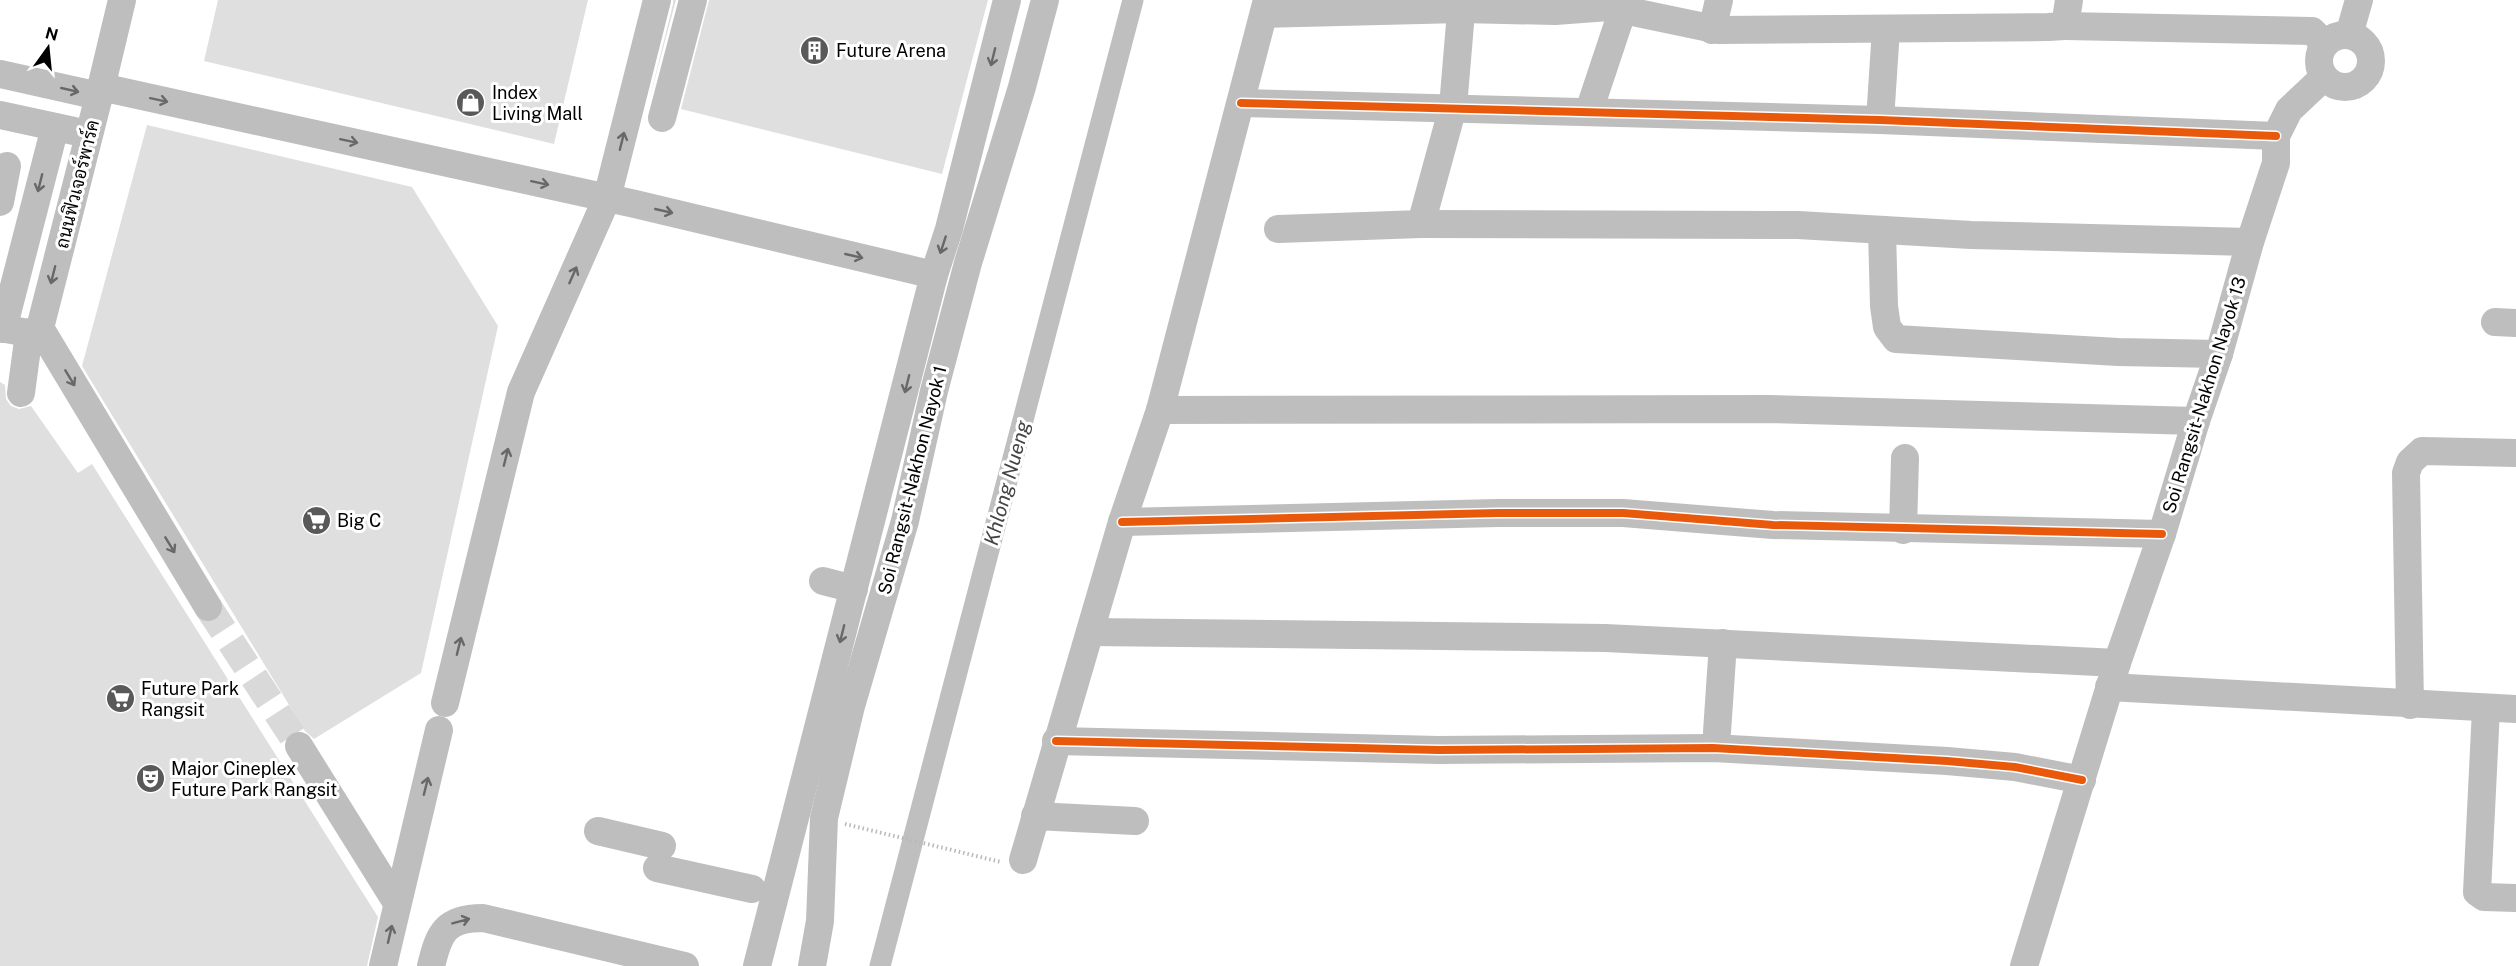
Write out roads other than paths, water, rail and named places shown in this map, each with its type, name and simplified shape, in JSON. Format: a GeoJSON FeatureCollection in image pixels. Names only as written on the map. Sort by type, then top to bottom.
{"type":"FeatureCollection","features":[{"type":"Feature","properties":{"kind":"street","name":"ถนนฟิวเจอร์พาร์ค"},"geometry":{"type":"LineString","coordinates":[[18,330],[90,134],[122,0]]}},
{"type":"Feature","properties":{"kind":"street"},"geometry":{"type":"LineString","coordinates":[[383,966],[521,392],[607,198],[657,0]]}},
{"type":"Feature","properties":{"kind":"street"},"geometry":{"type":"LineString","coordinates":[[662,118],[693,0]]}},
{"type":"Feature","properties":{"kind":"street"},"geometry":{"type":"LineString","coordinates":[[757,966],[934,274],[949,229],[1007,0]]}},
{"type":"Feature","properties":{"kind":"street","name":"Soi Rangsit-Nakhon Nayok 1"},"geometry":{"type":"LineString","coordinates":[[812,966],[820,921],[824,818],[837,762],[905,521],[932,402],[968,263],[1022,87],[1045,0]]}},
{"type":"Feature","properties":{"kind":"street"},"geometry":{"type":"LineString","coordinates":[[1712,30],[1719,0]]}},
{"type":"Feature","properties":{"kind":"street"},"geometry":{"type":"LineString","coordinates":[[1011,861],[1035,816],[1122,522],[1160,410],[1265,7],[1461,5],[1556,10],[1625,5],[1712,30],[1886,29],[2067,13],[2312,32],[2337,39],[2365,44],[2370,51],[2371,60],[2367,76],[2354,86],[2345,87],[2337,86],[2324,77],[2318,61],[2337,39],[2359,0]]}},
{"type":"Feature","properties":{"kind":"street"},"geometry":{"type":"LineString","coordinates":[[1421,224],[1453,107],[1461,5]]}},
{"type":"Feature","properties":{"kind":"street"},"geometry":{"type":"LineString","coordinates":[[1589,111],[1625,5]]}},
{"type":"Feature","properties":{"kind":"street"},"geometry":{"type":"LineString","coordinates":[[1880,120],[1886,29]]}},
{"type":"Feature","properties":{"kind":"street"},"geometry":{"type":"LineString","coordinates":[[0,74],[100,92],[607,198],[934,274]]}},
{"type":"Feature","properties":{"kind":"street","name":"Soi Rangsit-Nakhon Nayok 13"},"geometry":{"type":"LineString","coordinates":[[2024,966],[2113,675],[2162,534],[2276,163],[2276,136],[2289,110],[2324,77]]}},
{"type":"Feature","properties":{"kind":"street"},"geometry":{"type":"LineString","coordinates":[[1241,103],[1880,120],[2276,136]]}},
{"type":"Feature","properties":{"kind":"street"},"geometry":{"type":"LineString","coordinates":[[0,115],[90,134]]}},
{"type":"Feature","properties":{"kind":"street"},"geometry":{"type":"LineString","coordinates":[[21,393],[18,330],[55,127]]}},
{"type":"Feature","properties":{"kind":"street"},"geometry":{"type":"LineString","coordinates":[[0,202],[7,165]]}},
{"type":"Feature","properties":{"kind":"street"},"geometry":{"type":"LineString","coordinates":[[1278,229],[1421,224],[1798,225],[1882,230],[2250,242]]}},
{"type":"Feature","properties":{"kind":"street"},"geometry":{"type":"LineString","coordinates":[[1882,230],[1884,306],[1887,327],[1896,339],[2107,352],[2218,354]]}},
{"type":"Feature","properties":{"kind":"street"},"geometry":{"type":"LineString","coordinates":[[18,330],[208,607]]}},
{"type":"Feature","properties":{"kind":"street"},"geometry":{"type":"LineString","coordinates":[[1160,410],[1768,409],[2196,421]]}},
{"type":"Feature","properties":{"kind":"street"},"geometry":{"type":"LineString","coordinates":[[2410,705],[2406,473],[2410,462],[2422,451],[2516,453]]}},
{"type":"Feature","properties":{"kind":"street"},"geometry":{"type":"LineString","coordinates":[[1902,530],[1905,458]]}},
{"type":"Feature","properties":{"kind":"street"},"geometry":{"type":"LineString","coordinates":[[1122,522],[1623,513],[1773,525],[1902,530],[2162,534]]}},
{"type":"Feature","properties":{"kind":"street"},"geometry":{"type":"LineString","coordinates":[[823,581],[854,589]]}},
{"type":"Feature","properties":{"kind":"street"},"geometry":{"type":"LineString","coordinates":[[1090,632],[1605,638],[1723,644],[2113,675],[2410,705],[2516,709]]}},
{"type":"Feature","properties":{"kind":"street"},"geometry":{"type":"LineString","coordinates":[[1717,732],[1723,644]]}},
{"type":"Feature","properties":{"kind":"street"},"geometry":{"type":"LineString","coordinates":[[2486,709],[2477,892],[2484,897],[2516,898]]}},
{"type":"Feature","properties":{"kind":"street"},"geometry":{"type":"LineString","coordinates":[[1056,741],[1439,750],[1713,748],[1947,761],[2015,767],[2082,780]]}},
{"type":"Feature","properties":{"kind":"street"},"geometry":{"type":"LineString","coordinates":[[299,746],[397,903]]}},
{"type":"Feature","properties":{"kind":"street"},"geometry":{"type":"LineString","coordinates":[[1035,816],[1135,821]]}},
{"type":"Feature","properties":{"kind":"street"},"geometry":{"type":"LineString","coordinates":[[598,831],[660,857],[752,889]]}},
{"type":"Feature","properties":{"kind":"street"},"geometry":{"type":"LineString","coordinates":[[357,839],[377,845],[412,842]]}},
{"type":"Feature","properties":{"kind":"street"},"geometry":{"type":"LineString","coordinates":[[431,966],[438,939],[450,924],[471,918],[483,918],[685,966]]}},
{"type":"Feature","properties":{"kind":"waterway","name":"Khlong Nueng"},"geometry":{"type":"LineString","coordinates":[[880,966],[1133,0]]}},
{"type":"Feature","properties":{"kind":"tunnel"},"geometry":{"type":"LineString","coordinates":[[208,607],[299,746]]}},
{"type":"Feature","properties":{"kind":"place","name":"Future Arena"},"geometry":{"type":"Point","coordinates":[815,50]}},
{"type":"Feature","properties":{"kind":"place","name":"Index Living Mall"},"geometry":{"type":"Point","coordinates":[471,102]}},
{"type":"Feature","properties":{"kind":"place","name":"Big C"},"geometry":{"type":"Point","coordinates":[316,520]}},
{"type":"Feature","properties":{"kind":"place","name":"Future Park Rangsit"},"geometry":{"type":"Point","coordinates":[120,698]}},
{"type":"Feature","properties":{"kind":"place","name":"Major Cineplex Future Park Rangsit"},"geometry":{"type":"Point","coordinates":[150,778]}}]}
